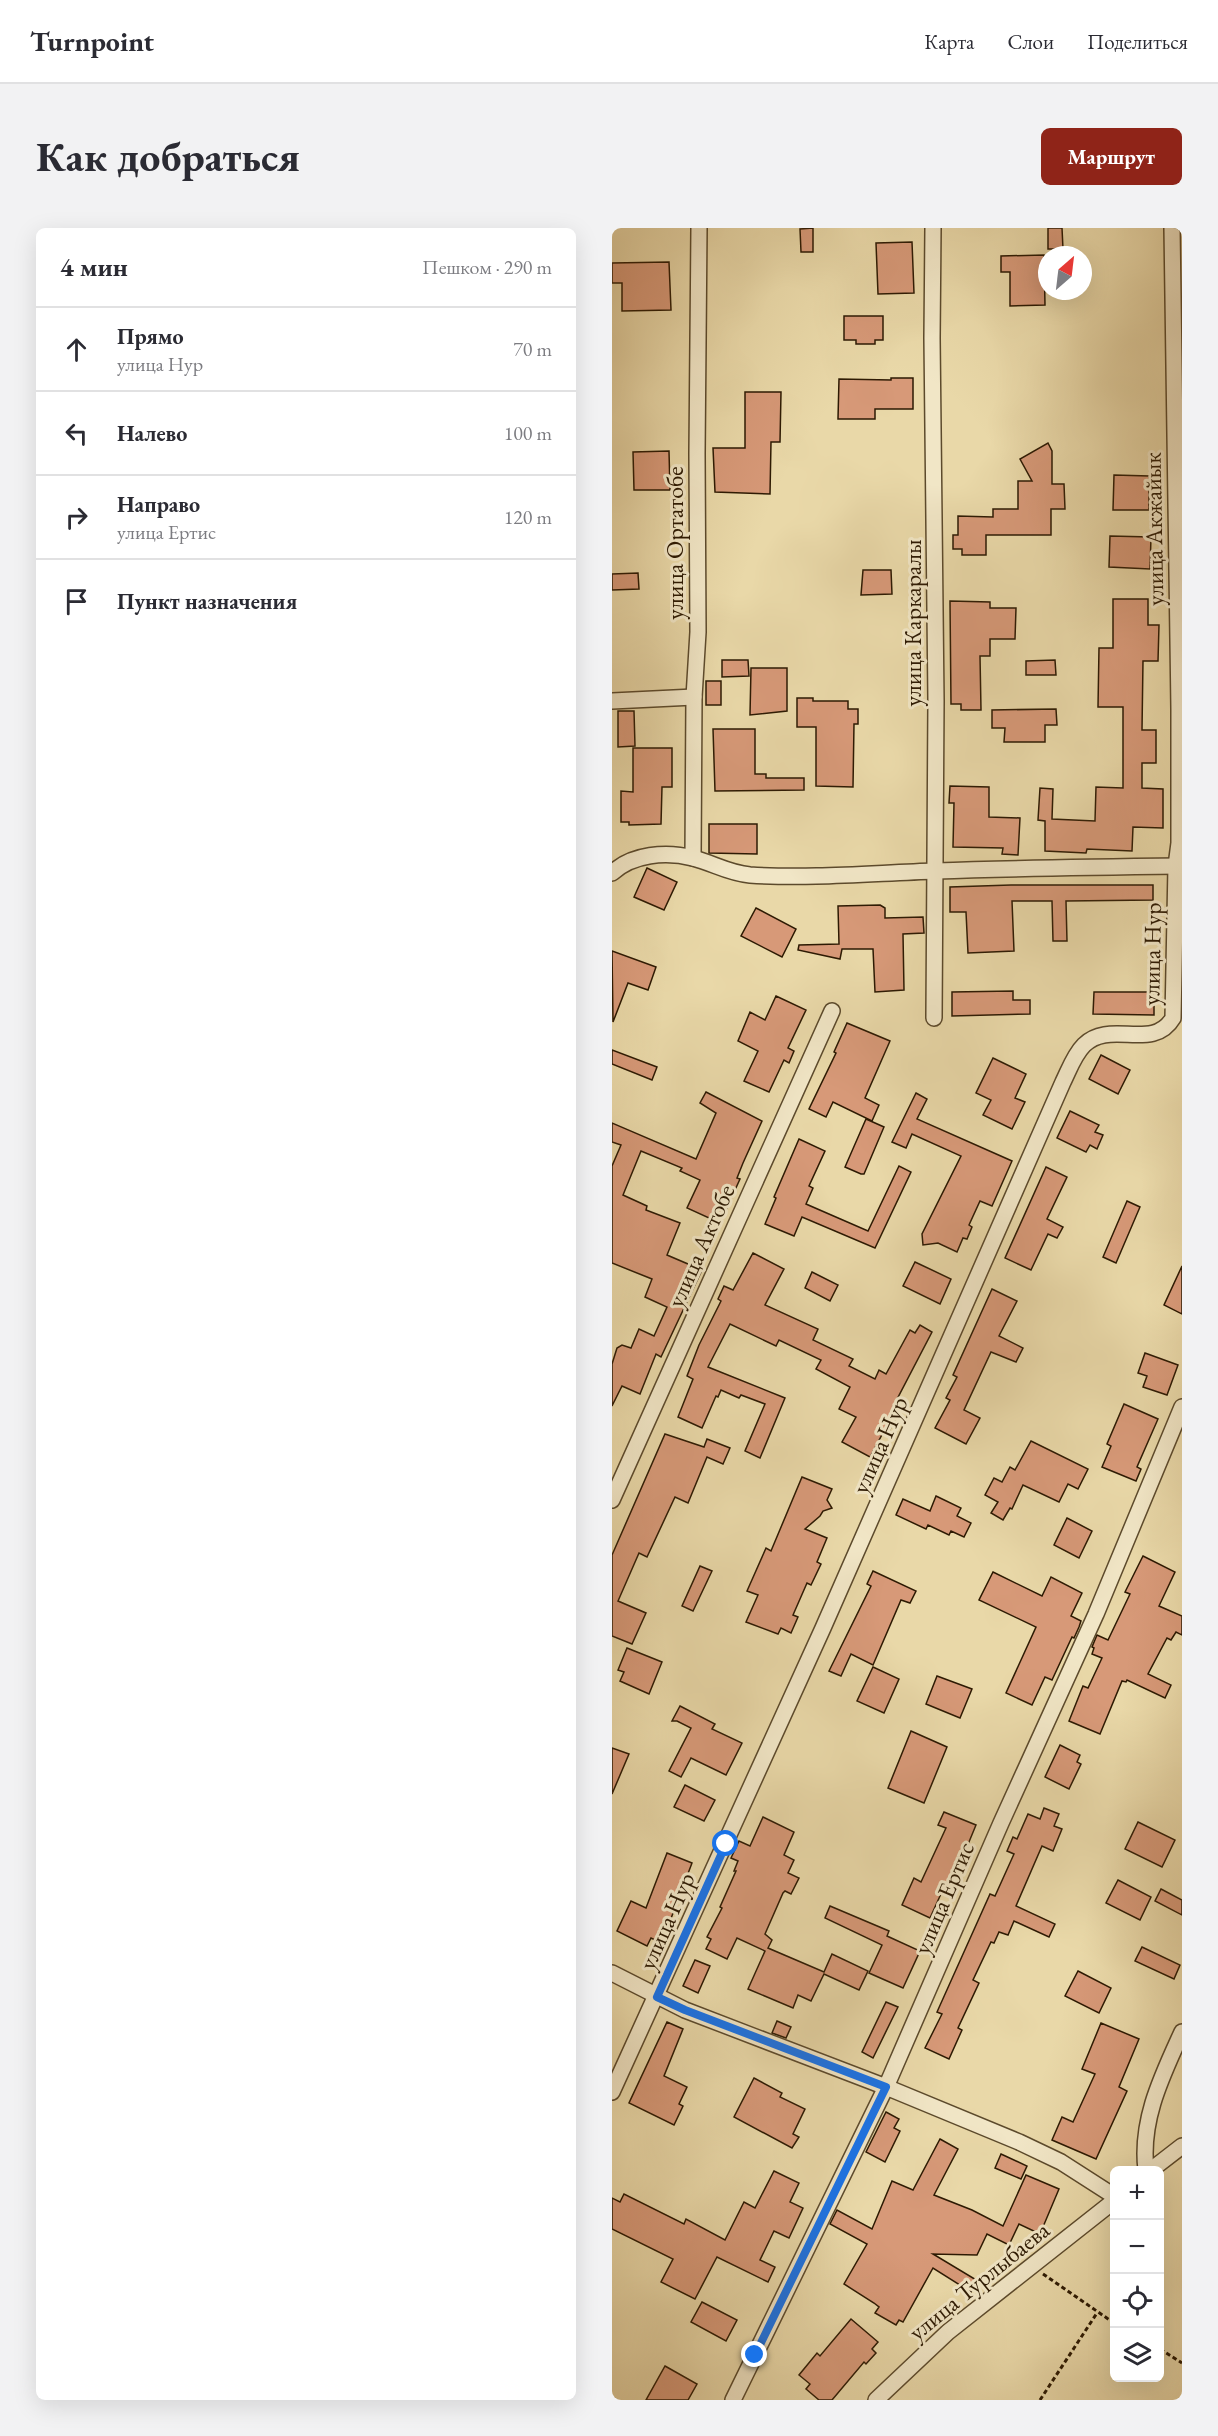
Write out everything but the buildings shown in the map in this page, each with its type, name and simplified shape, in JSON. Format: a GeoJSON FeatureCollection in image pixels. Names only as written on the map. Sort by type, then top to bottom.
{"type":"FeatureCollection","features":[{"type":"Feature","properties":{"kind":"street","name":"улица Ортатобе"},"geometry":{"type":"LineString","coordinates":[[693,858],[694,697],[698,632],[699,228]]}},
{"type":"Feature","properties":{"kind":"street","name":"улица Каркаралы"},"geometry":{"type":"LineString","coordinates":[[933,228],[936,678],[934,1018]]}},
{"type":"Feature","properties":{"kind":"street","name":"улица Акжайык"},"geometry":{"type":"LineString","coordinates":[[1172,228],[1179,866]]}},
{"type":"Feature","properties":{"kind":"street"},"geometry":{"type":"LineString","coordinates":[[612,701],[694,697]]}},
{"type":"Feature","properties":{"kind":"street"},"geometry":{"type":"LineString","coordinates":[[612,873],[631,859],[656,855],[693,858],[719,869],[748,875],[841,876],[934,871],[1179,866]]}},
{"type":"Feature","properties":{"kind":"street","name":"улица Нур"},"geometry":{"type":"LineString","coordinates":[[612,2092],[657,1997],[924,1401],[1063,1082],[1078,1053],[1085,1044],[1095,1038],[1114,1032],[1145,1035],[1159,1033],[1168,1028],[1173,1018],[1179,866]]}},
{"type":"Feature","properties":{"kind":"street","name":"улица Актобе"},"geometry":{"type":"LineString","coordinates":[[612,1500],[832,1011]]}},
{"type":"Feature","properties":{"kind":"street","name":"улица Ертис"},"geometry":{"type":"LineString","coordinates":[[733,2400],[886,2087],[1001,1823],[1096,1614],[1182,1407]]}},
{"type":"Feature","properties":{"kind":"street"},"geometry":{"type":"LineString","coordinates":[[612,1974],[639,1985],[657,1997],[685,2010],[886,2087],[1019,2142],[1061,2162],[1110,2193]]}},
{"type":"Feature","properties":{"kind":"street"},"geometry":{"type":"LineString","coordinates":[[1147,2166],[1144,2157],[1150,2109],[1182,2032]]}},
{"type":"Feature","properties":{"kind":"street"},"geometry":{"type":"LineString","coordinates":[[1154,2166],[1182,2146]]}},
{"type":"Feature","properties":{"kind":"street","name":"улица Турлыбаева"},"geometry":{"type":"LineString","coordinates":[[876,2400],[948,2332],[1110,2204]]}},
{"type":"Feature","properties":{"kind":"path"},"geometry":{"type":"LineString","coordinates":[[1032,2266],[1110,2321]]}},
{"type":"Feature","properties":{"kind":"path"},"geometry":{"type":"LineString","coordinates":[[1040,2400],[1097,2313]]}},
{"type":"Feature","properties":{"kind":"path"},"geometry":{"type":"LineString","coordinates":[[1164,2352],[1182,2363]]}},
{"type":"Feature","properties":{"kind":"route"},"geometry":{"type":"LineString","coordinates":[[726,1844],[657,1997],[685,2010],[886,2087],[755,2355]]}}]}
